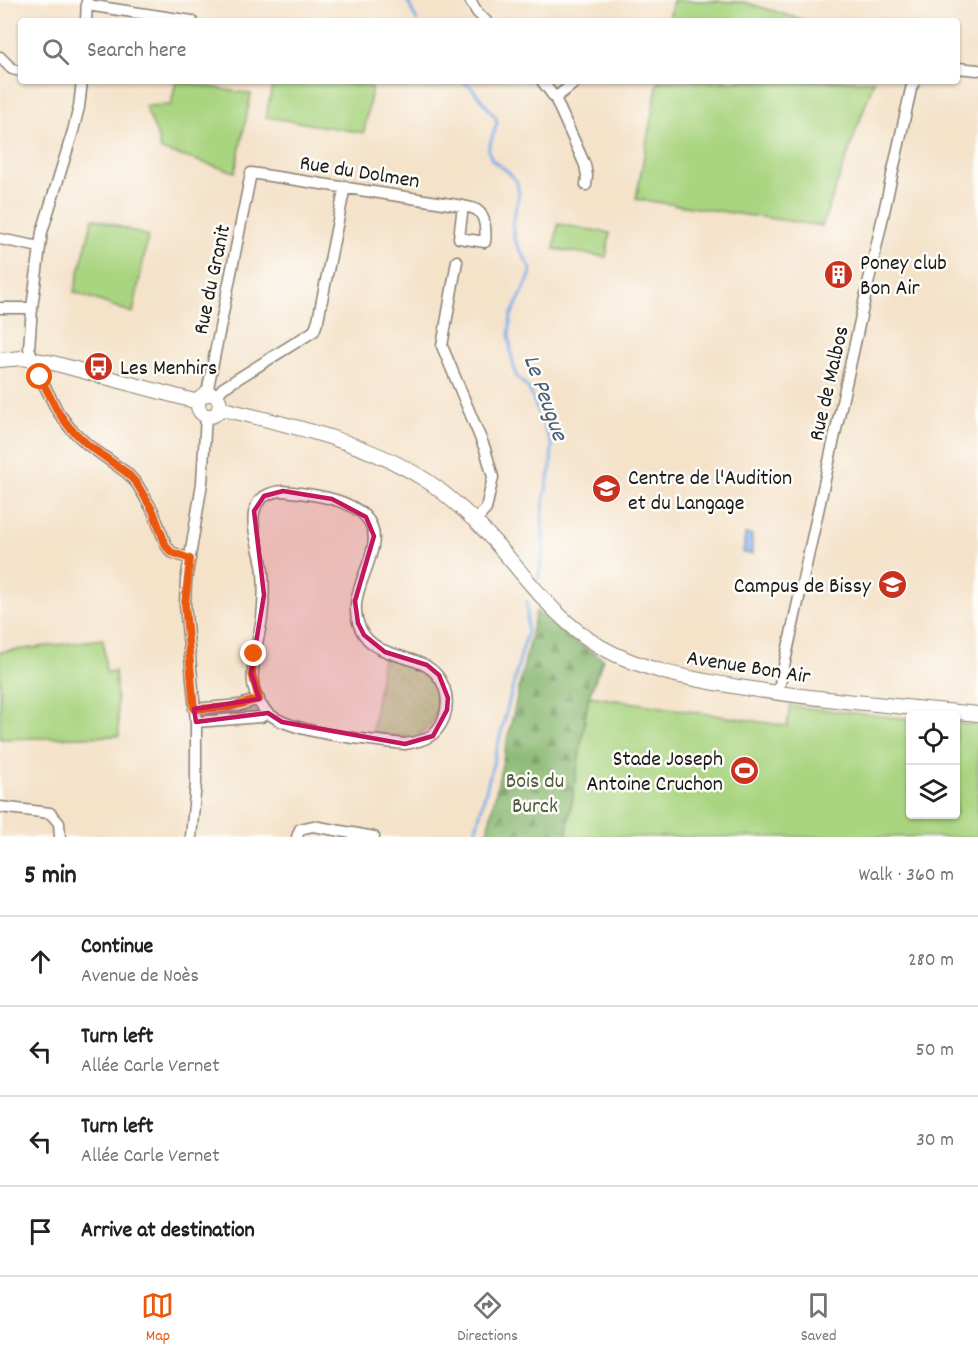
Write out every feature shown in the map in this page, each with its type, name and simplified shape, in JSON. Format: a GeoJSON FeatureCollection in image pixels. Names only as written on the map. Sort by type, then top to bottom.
{"type":"FeatureCollection","features":[{"type":"Feature","properties":{"kind":"main road","name":"Avenue Bon Air"},"geometry":{"type":"LineString","coordinates":[[0,360],[22,357],[34,359],[210,400],[354,445],[387,458],[426,480],[475,521],[563,621],[599,646],[627,661],[693,680],[778,693],[978,714]]}},
{"type":"Feature","properties":{"kind":"main road"},"geometry":{"type":"LineString","coordinates":[[206,416],[200,412],[210,400]]}},
{"type":"Feature","properties":{"kind":"street"},"geometry":{"type":"LineString","coordinates":[[470,0],[483,18]]}},
{"type":"Feature","properties":{"kind":"street"},"geometry":{"type":"LineString","coordinates":[[86,18],[87,3],[174,18]]}},
{"type":"Feature","properties":{"kind":"street"},"geometry":{"type":"LineString","coordinates":[[2,64],[18,70]]}},
{"type":"Feature","properties":{"kind":"street"},"geometry":{"type":"LineString","coordinates":[[960,68],[978,70]]}},
{"type":"Feature","properties":{"kind":"street"},"geometry":{"type":"LineString","coordinates":[[82,84],[79,107],[42,232],[29,348],[40,377],[58,412],[88,445],[127,473],[145,496],[166,546],[171,552],[190,559]]}},
{"type":"Feature","properties":{"kind":"street"},"geometry":{"type":"LineString","coordinates":[[544,84],[555,98],[585,165],[586,185]]}},
{"type":"Feature","properties":{"kind":"street"},"geometry":{"type":"LineString","coordinates":[[555,98],[573,84]]}},
{"type":"Feature","properties":{"kind":"street","name":"Rue de Malbos"},"geometry":{"type":"LineString","coordinates":[[778,693],[914,84]]}},
{"type":"Feature","properties":{"kind":"street","name":"Rue du Dolmen"},"geometry":{"type":"LineString","coordinates":[[251,173],[463,206]]}},
{"type":"Feature","properties":{"kind":"street","name":"Rue du Granit"},"geometry":{"type":"LineString","coordinates":[[210,400],[251,173]]}},
{"type":"Feature","properties":{"kind":"street"},"geometry":{"type":"LineString","coordinates":[[210,400],[223,388],[314,331],[345,186]]}},
{"type":"Feature","properties":{"kind":"street"},"geometry":{"type":"LineString","coordinates":[[0,239],[40,248]]}},
{"type":"Feature","properties":{"kind":"street"},"geometry":{"type":"LineString","coordinates":[[457,261],[442,346],[485,449],[493,477],[486,509],[475,521]]}},
{"type":"Feature","properties":{"kind":"street"},"geometry":{"type":"LineString","coordinates":[[0,308],[32,308]]}},
{"type":"Feature","properties":{"kind":"street"},"geometry":{"type":"LineString","coordinates":[[191,837],[196,783],[196,722],[185,604],[202,483],[206,416]]}},
{"type":"Feature","properties":{"kind":"street"},"geometry":{"type":"LineString","coordinates":[[283,491],[311,494],[348,504],[366,517],[374,536],[373,548],[355,601],[358,623],[364,635],[385,652],[427,665],[438,675],[448,698],[447,710],[433,736],[405,744],[304,729],[282,722],[268,713],[259,699],[252,674],[264,595],[263,570],[253,523],[254,511],[258,502],[272,492],[283,491]]}},
{"type":"Feature","properties":{"kind":"street"},"geometry":{"type":"LineString","coordinates":[[194,709],[230,707],[259,699]]}},
{"type":"Feature","properties":{"kind":"street"},"geometry":{"type":"LineString","coordinates":[[196,722],[261,717],[268,713]]}},
{"type":"Feature","properties":{"kind":"street"},"geometry":{"type":"LineString","coordinates":[[0,807],[50,813],[60,823],[60,837]]}},
{"type":"Feature","properties":{"kind":"street"},"geometry":{"type":"LineString","coordinates":[[297,837],[300,829],[314,826],[374,837]]}},
{"type":"Feature","properties":{"kind":"highlighted area"},"geometry":{"type":"Polygon","coordinates":[[[283,491],[332,499],[366,517],[374,536],[355,601],[358,623],[364,635],[385,652],[427,665],[439,675],[448,698],[447,710],[433,736],[405,744],[282,722],[268,713],[196,722],[194,709],[259,699],[251,673],[264,595],[254,511],[264,496],[283,491]]]}},
{"type":"Feature","properties":{"kind":"green space"},"geometry":{"type":"Polygon","coordinates":[[[673,0],[744,2],[797,18],[670,18],[673,0]]]}},
{"type":"Feature","properties":{"kind":"green space"},"geometry":{"type":"Polygon","coordinates":[[[175,84],[193,84],[251,94],[235,172],[161,150],[145,106],[171,105],[175,84]]]}},
{"type":"Feature","properties":{"kind":"green space"},"geometry":{"type":"Polygon","coordinates":[[[272,84],[353,84],[372,87],[364,133],[266,117],[272,84]]]}},
{"type":"Feature","properties":{"kind":"green space"},"geometry":{"type":"Polygon","coordinates":[[[657,84],[873,84],[822,226],[636,199],[657,84]]]}},
{"type":"Feature","properties":{"kind":"green space"},"geometry":{"type":"Polygon","coordinates":[[[93,218],[148,236],[133,313],[74,292],[93,218]]]}},
{"type":"Feature","properties":{"kind":"green space"},"geometry":{"type":"Polygon","coordinates":[[[558,224],[610,233],[606,257],[554,249],[558,224]]]}},
{"type":"Feature","properties":{"kind":"green space","name":"Bois du Burck"},"geometry":{"type":"Polygon","coordinates":[[[536,611],[559,631],[603,659],[589,696],[566,837],[486,837],[536,611]]]}},
{"type":"Feature","properties":{"kind":"green space"},"geometry":{"type":"Polygon","coordinates":[[[103,639],[106,672],[115,671],[119,736],[0,739],[0,652],[103,639]]]}},
{"type":"Feature","properties":{"kind":"green space"},"geometry":{"type":"Polygon","coordinates":[[[383,658],[418,667],[433,682],[438,699],[437,709],[434,718],[423,732],[409,737],[398,737],[372,732],[383,658]]]}},
{"type":"Feature","properties":{"kind":"green space","name":"Stade Joseph Antoine Cruchon"},"geometry":{"type":"Polygon","coordinates":[[[589,696],[787,726],[790,706],[906,719],[906,819],[960,819],[960,723],[978,725],[978,837],[566,837],[589,696]]]}},
{"type":"Feature","properties":{"kind":"green space"},"geometry":{"type":"Polygon","coordinates":[[[257,709],[258,713],[210,716],[211,711],[257,709]]]}},
{"type":"Feature","properties":{"kind":"water"},"geometry":{"type":"Polygon","coordinates":[[[745,534],[752,535],[752,554],[743,553],[745,534]]]}},
{"type":"Feature","properties":{"kind":"waterway","name":"Le Peugue"},"geometry":{"type":"LineString","coordinates":[[407,0],[416,18]]}},
{"type":"Feature","properties":{"kind":"waterway","name":"Le Peugue"},"geometry":{"type":"LineString","coordinates":[[467,84],[496,118],[497,123],[488,150],[492,160],[517,182],[519,194],[512,224],[515,241],[531,269],[530,276],[511,316],[509,334],[516,376],[529,389],[552,446],[542,522],[544,549],[538,579]]}},
{"type":"Feature","properties":{"kind":"waterway","name":"Le Peugue"},"geometry":{"type":"LineString","coordinates":[[474,837],[527,632],[527,601]]}},
{"type":"Feature","properties":{"kind":"place","name":"Poney club Bon Air"},"geometry":{"type":"Point","coordinates":[839,274]}},
{"type":"Feature","properties":{"kind":"place","name":"Les Menhirs"},"geometry":{"type":"Point","coordinates":[99,366]}},
{"type":"Feature","properties":{"kind":"place","name":"Centre de l'Audition et du Langage"},"geometry":{"type":"Point","coordinates":[607,489]}},
{"type":"Feature","properties":{"kind":"place","name":"Campus de Bissy"},"geometry":{"type":"Point","coordinates":[892,584]}},
{"type":"Feature","properties":{"kind":"place","name":"Stade Joseph Antoine Cruchon"},"geometry":{"type":"Point","coordinates":[744,770]}},
{"type":"Feature","properties":{"kind":"route"},"geometry":{"type":"LineString","coordinates":[[40,377],[58,412],[70,428],[88,445],[127,473],[137,484],[153,511],[166,546],[171,552],[190,559],[185,604],[194,709],[230,707],[259,699],[252,674],[254,654]]}}]}
